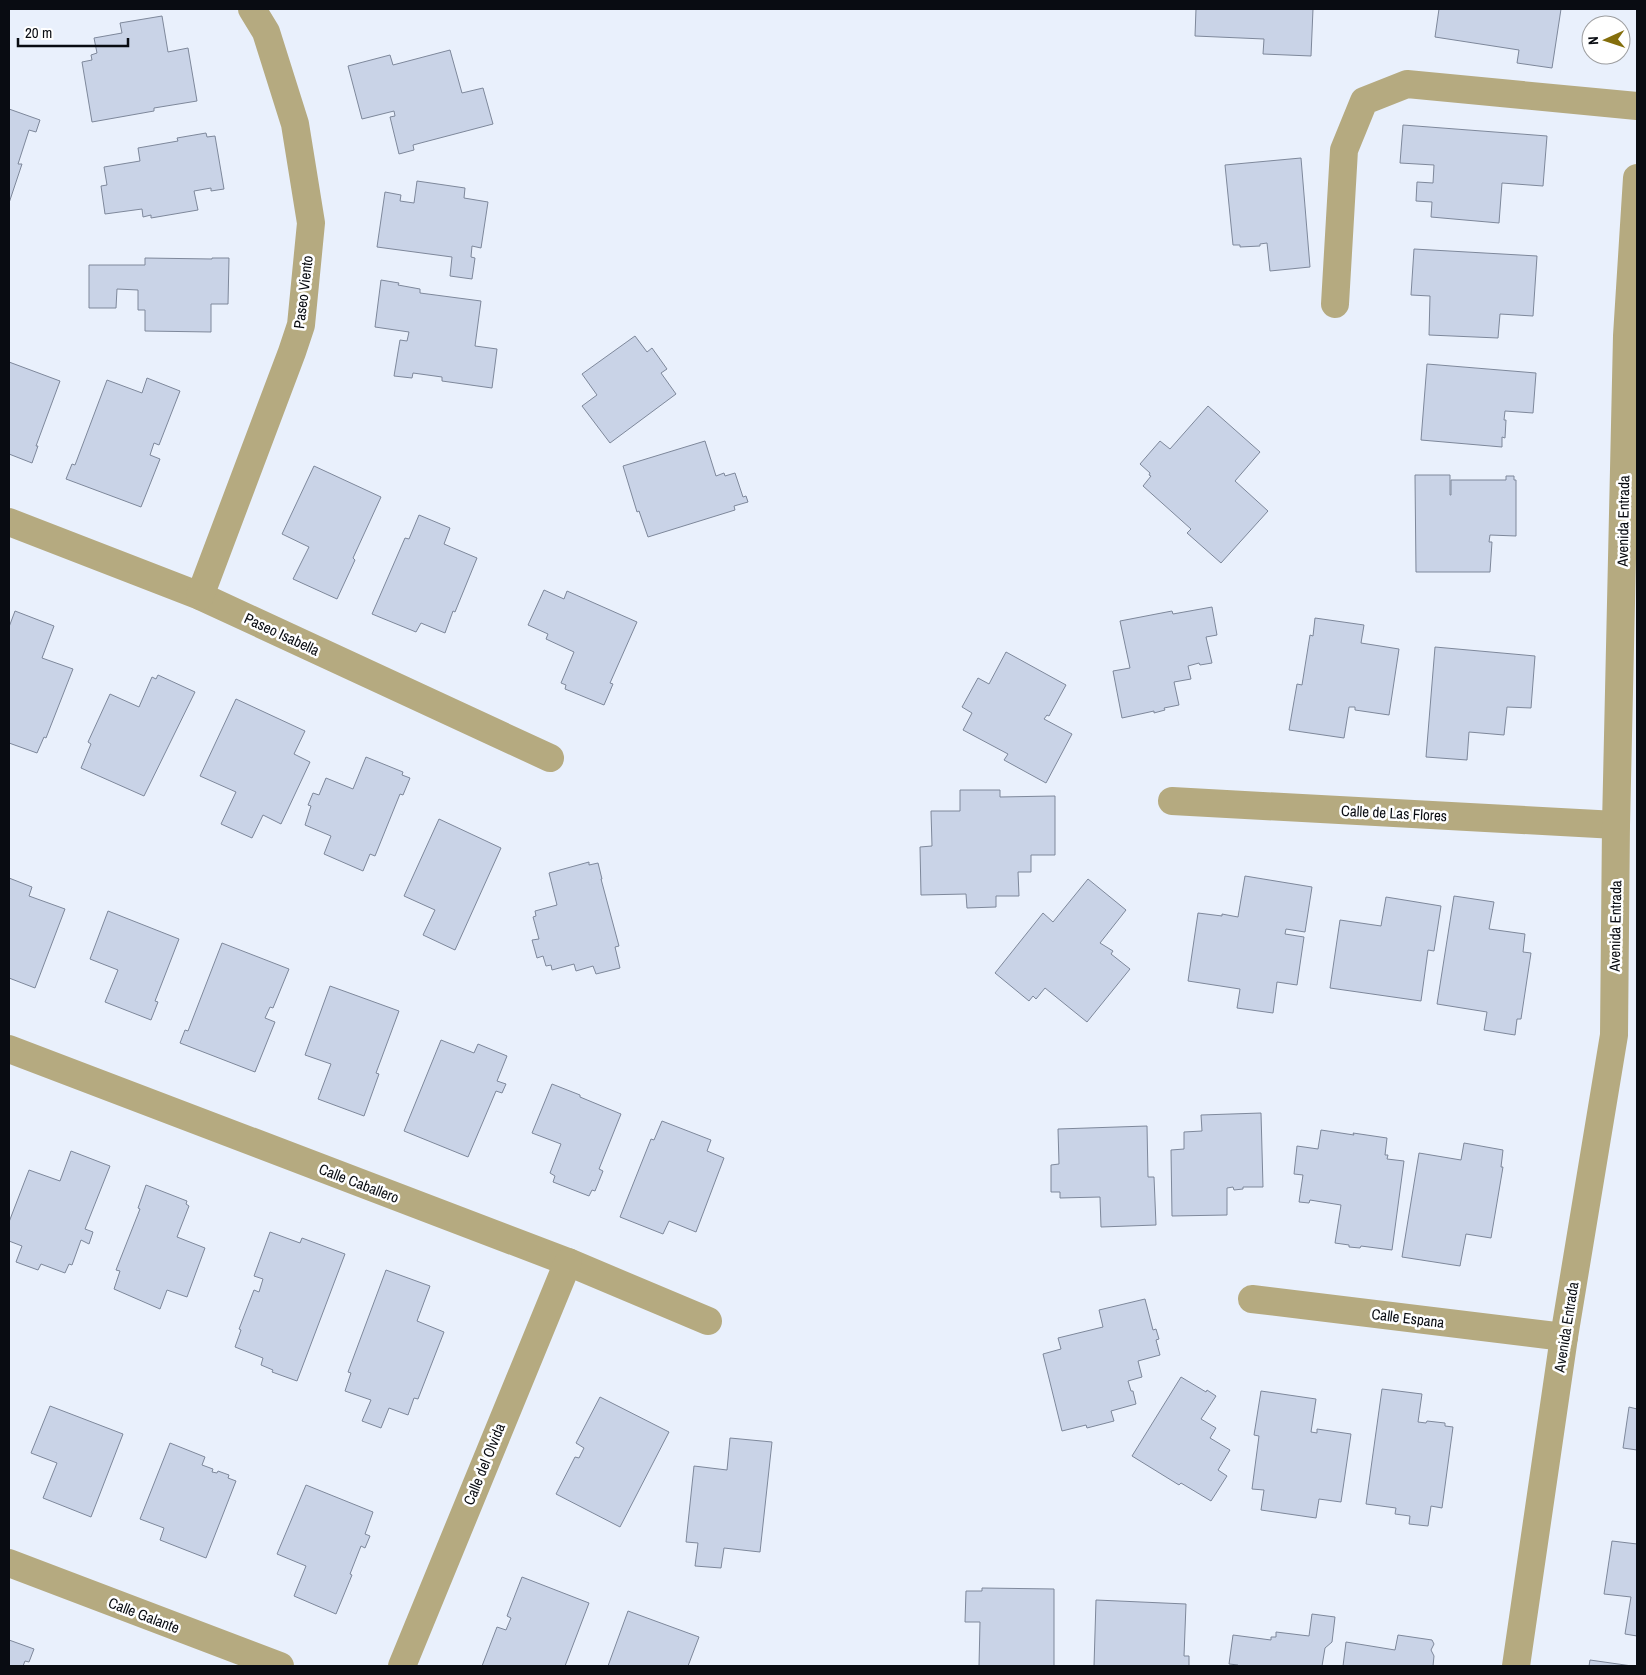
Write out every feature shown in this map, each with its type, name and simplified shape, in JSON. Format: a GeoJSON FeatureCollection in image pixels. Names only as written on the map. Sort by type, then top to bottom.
{"type":"FeatureCollection","features":[{"type":"Feature","properties":{"kind":"street","name":"Paseo Viento"},"geometry":{"type":"LineString","coordinates":[[200,596],[301,326],[311,223],[294,124],[266,32],[252,9]]}},
{"type":"Feature","properties":{"kind":"street"},"geometry":{"type":"LineString","coordinates":[[1335,304],[1344,150],[1364,101],[1407,84],[1637,106]]}},
{"type":"Feature","properties":{"kind":"street","name":"Avenida Entrada"},"geometry":{"type":"LineString","coordinates":[[1516,1666],[1564,1337],[1614,1035],[1616,825],[1637,178]]}},
{"type":"Feature","properties":{"kind":"street","name":"Paseo Isabella"},"geometry":{"type":"LineString","coordinates":[[9,522],[200,596],[550,758]]}},
{"type":"Feature","properties":{"kind":"street","name":"Calle de Las Flores"},"geometry":{"type":"LineString","coordinates":[[1172,801],[1616,825]]}},
{"type":"Feature","properties":{"kind":"street","name":"Calle Caballero"},"geometry":{"type":"LineString","coordinates":[[9,1049],[568,1262],[708,1321]]}},
{"type":"Feature","properties":{"kind":"street","name":"Calle del Olvida"},"geometry":{"type":"LineString","coordinates":[[402,1666],[568,1262]]}},
{"type":"Feature","properties":{"kind":"street","name":"Calle Espana"},"geometry":{"type":"LineString","coordinates":[[1252,1299],[1564,1337]]}},
{"type":"Feature","properties":{"kind":"street","name":"Calle Galante"},"geometry":{"type":"LineString","coordinates":[[9,1563],[280,1666]]}},
{"type":"Feature","properties":{"kind":"building"},"geometry":{"type":"Polygon","coordinates":[[[1196,9],[1313,9],[1311,56],[1263,54],[1264,39],[1195,36],[1196,9]]]}},
{"type":"Feature","properties":{"kind":"building"},"geometry":{"type":"Polygon","coordinates":[[[1439,9],[1561,9],[1552,68],[1517,63],[1519,50],[1435,37],[1439,9]]]}},
{"type":"Feature","properties":{"kind":"building"},"geometry":{"type":"Polygon","coordinates":[[[162,16],[168,52],[188,48],[197,101],[154,108],[154,111],[92,122],[82,62],[92,60],[91,55],[97,53],[94,38],[122,33],[120,23],[162,16]]]}},
{"type":"Feature","properties":{"kind":"building"},"geometry":{"type":"Polygon","coordinates":[[[450,50],[462,93],[483,88],[493,124],[413,145],[414,150],[399,154],[390,117],[395,116],[394,111],[362,119],[348,66],[390,55],[393,65],[450,50]]]}},
{"type":"Feature","properties":{"kind":"building"},"geometry":{"type":"Polygon","coordinates":[[[9,109],[40,120],[36,132],[29,130],[18,164],[22,164],[9,203],[9,109]]]}},
{"type":"Feature","properties":{"kind":"building"},"geometry":{"type":"Polygon","coordinates":[[[1403,125],[1547,136],[1543,186],[1502,183],[1499,223],[1431,217],[1432,202],[1416,201],[1417,182],[1433,183],[1434,165],[1400,163],[1403,125]]]}},
{"type":"Feature","properties":{"kind":"building"},"geometry":{"type":"Polygon","coordinates":[[[206,133],[207,137],[215,136],[224,189],[211,191],[211,188],[194,191],[198,210],[151,218],[151,215],[143,217],[142,209],[105,214],[101,186],[107,185],[104,167],[140,161],[138,148],[178,141],[177,138],[206,133]]]}},
{"type":"Feature","properties":{"kind":"building"},"geometry":{"type":"Polygon","coordinates":[[[1301,158],[1310,267],[1270,271],[1267,243],[1260,244],[1260,246],[1240,247],[1240,245],[1233,245],[1225,165],[1301,158]]]}},
{"type":"Feature","properties":{"kind":"building"},"geometry":{"type":"Polygon","coordinates":[[[417,181],[465,188],[464,198],[488,202],[481,248],[472,246],[471,257],[475,258],[472,279],[450,276],[452,257],[377,247],[385,192],[401,195],[400,201],[414,203],[417,181]]]}},
{"type":"Feature","properties":{"kind":"building"},"geometry":{"type":"Polygon","coordinates":[[[1414,249],[1537,256],[1533,316],[1500,314],[1498,338],[1429,335],[1430,296],[1411,295],[1414,249]]]}},
{"type":"Feature","properties":{"kind":"building"},"geometry":{"type":"Polygon","coordinates":[[[145,258],[229,258],[228,304],[211,304],[211,332],[145,331],[145,310],[138,310],[138,290],[117,289],[116,308],[89,308],[89,265],[145,265],[145,258]]]}},
{"type":"Feature","properties":{"kind":"building"},"geometry":{"type":"Polygon","coordinates":[[[381,280],[420,289],[420,293],[481,301],[475,346],[497,349],[492,388],[442,381],[442,377],[413,373],[412,378],[394,376],[400,340],[407,341],[409,332],[375,327],[381,280]]]}},
{"type":"Feature","properties":{"kind":"building"},"geometry":{"type":"Polygon","coordinates":[[[635,336],[647,352],[652,348],[667,369],[661,373],[676,394],[610,443],[582,406],[597,395],[582,374],[635,336]]]}},
{"type":"Feature","properties":{"kind":"building"},"geometry":{"type":"Polygon","coordinates":[[[9,362],[60,381],[36,446],[38,446],[32,463],[9,454],[9,362]]]}},
{"type":"Feature","properties":{"kind":"building"},"geometry":{"type":"Polygon","coordinates":[[[1427,364],[1536,373],[1533,413],[1505,411],[1505,438],[1502,437],[1502,447],[1421,440],[1427,364]]]}},
{"type":"Feature","properties":{"kind":"building"},"geometry":{"type":"Polygon","coordinates":[[[147,378],[180,391],[159,445],[154,443],[150,455],[160,459],[141,507],[66,479],[72,464],[75,465],[107,380],[142,393],[147,378]]]}},
{"type":"Feature","properties":{"kind":"building"},"geometry":{"type":"Polygon","coordinates":[[[1208,406],[1260,452],[1235,481],[1268,511],[1221,563],[1187,533],[1191,529],[1143,486],[1151,476],[1140,464],[1160,441],[1170,449],[1208,406]]]}},
{"type":"Feature","properties":{"kind":"building"},"geometry":{"type":"Polygon","coordinates":[[[705,441],[716,476],[724,473],[725,476],[735,473],[743,497],[746,496],[748,502],[734,506],[735,510],[648,537],[639,511],[637,512],[623,466],[705,441]]]}},
{"type":"Feature","properties":{"kind":"building"},"geometry":{"type":"Polygon","coordinates":[[[314,466],[381,497],[353,558],[355,560],[337,599],[293,579],[309,547],[282,534],[314,466]]]}},
{"type":"Feature","properties":{"kind":"building"},"geometry":{"type":"Polygon","coordinates":[[[1415,475],[1450,475],[1450,495],[1451,480],[1506,480],[1506,476],[1514,476],[1514,480],[1516,480],[1516,536],[1490,535],[1489,542],[1492,542],[1490,572],[1416,572],[1415,475]]]}},
{"type":"Feature","properties":{"kind":"building"},"geometry":{"type":"Polygon","coordinates":[[[419,515],[450,528],[444,544],[477,558],[445,633],[421,623],[416,632],[372,614],[405,538],[409,539],[419,515]]]}},
{"type":"Feature","properties":{"kind":"building"},"geometry":{"type":"Polygon","coordinates":[[[544,590],[564,599],[567,591],[637,622],[610,683],[613,684],[604,705],[565,689],[566,685],[561,683],[574,652],[546,639],[548,634],[528,625],[544,590]]]}},
{"type":"Feature","properties":{"kind":"building"},"geometry":{"type":"Polygon","coordinates":[[[1212,607],[1217,635],[1206,637],[1212,663],[1200,665],[1199,663],[1188,666],[1191,679],[1174,682],[1179,705],[1164,708],[1165,710],[1154,713],[1154,711],[1122,718],[1113,671],[1130,668],[1120,621],[1172,611],[1173,614],[1212,607]]]}},
{"type":"Feature","properties":{"kind":"building"},"geometry":{"type":"Polygon","coordinates":[[[15,611],[54,626],[42,658],[73,669],[46,738],[44,737],[37,753],[9,743],[9,627],[15,611]]]}},
{"type":"Feature","properties":{"kind":"building"},"geometry":{"type":"Polygon","coordinates":[[[1315,618],[1364,625],[1361,643],[1399,649],[1389,715],[1355,710],[1355,707],[1349,707],[1344,738],[1289,730],[1297,684],[1302,685],[1310,635],[1313,636],[1315,618]]]}},
{"type":"Feature","properties":{"kind":"building"},"geometry":{"type":"Polygon","coordinates":[[[1435,647],[1535,656],[1531,708],[1507,707],[1504,735],[1469,732],[1467,760],[1426,757],[1435,647]]]}},
{"type":"Feature","properties":{"kind":"building"},"geometry":{"type":"Polygon","coordinates":[[[1006,652],[1066,685],[1049,716],[1047,715],[1044,719],[1072,734],[1046,783],[1004,760],[1008,754],[963,730],[972,713],[962,707],[978,678],[989,684],[1006,652]]]}},
{"type":"Feature","properties":{"kind":"building"},"geometry":{"type":"Polygon","coordinates":[[[158,675],[195,692],[144,796],[81,768],[91,744],[88,742],[110,694],[139,707],[152,677],[156,679],[158,675]]]}},
{"type":"Feature","properties":{"kind":"building"},"geometry":{"type":"Polygon","coordinates":[[[236,699],[305,731],[294,754],[310,762],[281,824],[263,815],[252,838],[221,824],[236,792],[200,776],[236,699]]]}},
{"type":"Feature","properties":{"kind":"building"},"geometry":{"type":"Polygon","coordinates":[[[366,757],[403,772],[402,775],[410,778],[403,795],[400,794],[375,856],[370,854],[363,871],[324,854],[331,836],[305,825],[311,806],[308,805],[313,793],[319,795],[326,778],[353,789],[366,757]]]}},
{"type":"Feature","properties":{"kind":"building"},"geometry":{"type":"Polygon","coordinates":[[[960,790],[1000,790],[1000,797],[1055,796],[1055,855],[1031,855],[1031,872],[1018,872],[1019,896],[996,896],[996,907],[967,908],[966,894],[921,895],[920,847],[932,846],[931,811],[960,811],[960,790]]]}},
{"type":"Feature","properties":{"kind":"building"},"geometry":{"type":"Polygon","coordinates":[[[439,819],[501,848],[455,950],[423,935],[435,910],[404,896],[439,819]]]}},
{"type":"Feature","properties":{"kind":"building"},"geometry":{"type":"Polygon","coordinates":[[[589,862],[589,865],[598,863],[619,946],[615,947],[620,968],[596,974],[593,966],[576,971],[574,964],[552,970],[551,965],[546,966],[543,956],[537,958],[532,940],[539,939],[533,917],[536,916],[535,911],[557,905],[549,873],[589,862]]]}},
{"type":"Feature","properties":{"kind":"building"},"geometry":{"type":"Polygon","coordinates":[[[1245,876],[1312,887],[1305,932],[1286,929],[1285,934],[1304,937],[1297,985],[1277,982],[1273,1013],[1237,1008],[1240,989],[1188,981],[1198,913],[1238,917],[1245,876]]]}},
{"type":"Feature","properties":{"kind":"building"},"geometry":{"type":"Polygon","coordinates":[[[9,878],[32,887],[29,896],[65,909],[35,988],[9,978],[9,878]]]}},
{"type":"Feature","properties":{"kind":"building"},"geometry":{"type":"Polygon","coordinates":[[[1088,879],[1126,910],[1100,943],[1113,951],[1111,954],[1130,969],[1087,1022],[1045,988],[1036,999],[1033,996],[1029,1001],[995,973],[1043,913],[1053,922],[1088,879]]]}},
{"type":"Feature","properties":{"kind":"building"},"geometry":{"type":"Polygon","coordinates":[[[1454,896],[1494,902],[1489,929],[1525,934],[1523,952],[1531,953],[1521,1019],[1517,1019],[1515,1035],[1484,1030],[1487,1012],[1437,1004],[1454,896]]]}},
{"type":"Feature","properties":{"kind":"building"},"geometry":{"type":"Polygon","coordinates":[[[1386,897],[1441,906],[1434,951],[1428,950],[1421,1001],[1330,988],[1340,920],[1381,926],[1386,897]]]}},
{"type":"Feature","properties":{"kind":"building"},"geometry":{"type":"Polygon","coordinates":[[[108,911],[179,939],[155,1001],[158,1002],[151,1020],[105,1002],[118,970],[90,959],[108,911]]]}},
{"type":"Feature","properties":{"kind":"building"},"geometry":{"type":"Polygon","coordinates":[[[222,943],[289,969],[273,1008],[270,1007],[265,1018],[275,1022],[255,1072],[180,1043],[185,1030],[188,1031],[222,943]]]}},
{"type":"Feature","properties":{"kind":"building"},"geometry":{"type":"Polygon","coordinates":[[[330,986],[399,1011],[376,1073],[379,1074],[364,1116],[318,1099],[331,1064],[305,1055],[330,986]]]}},
{"type":"Feature","properties":{"kind":"building"},"geometry":{"type":"Polygon","coordinates":[[[441,1040],[474,1053],[478,1044],[507,1056],[497,1081],[506,1084],[502,1093],[496,1091],[468,1157],[404,1131],[441,1040]]]}},
{"type":"Feature","properties":{"kind":"building"},"geometry":{"type":"Polygon","coordinates":[[[552,1084],[621,1114],[599,1169],[603,1171],[595,1191],[592,1190],[589,1196],[553,1182],[555,1176],[550,1173],[561,1144],[532,1133],[552,1084]]]}},
{"type":"Feature","properties":{"kind":"building"},"geometry":{"type":"Polygon","coordinates":[[[1261,1113],[1263,1187],[1243,1187],[1243,1189],[1234,1190],[1233,1187],[1227,1188],[1227,1215],[1172,1216],[1171,1150],[1184,1149],[1184,1132],[1202,1131],[1201,1115],[1261,1113]]]}},
{"type":"Feature","properties":{"kind":"building"},"geometry":{"type":"Polygon","coordinates":[[[662,1121],[711,1140],[707,1151],[724,1158],[696,1232],[669,1221],[663,1234],[620,1217],[651,1139],[654,1140],[662,1121]]]}},
{"type":"Feature","properties":{"kind":"building"},"geometry":{"type":"Polygon","coordinates":[[[1147,1126],[1148,1177],[1154,1177],[1156,1225],[1101,1227],[1100,1197],[1060,1198],[1060,1192],[1051,1192],[1051,1165],[1059,1164],[1058,1129],[1147,1126]]]}},
{"type":"Feature","properties":{"kind":"building"},"geometry":{"type":"Polygon","coordinates":[[[1321,1130],[1387,1138],[1385,1155],[1388,1155],[1387,1159],[1404,1161],[1392,1250],[1361,1246],[1360,1248],[1349,1247],[1349,1245],[1335,1243],[1341,1205],[1310,1200],[1309,1203],[1299,1202],[1303,1175],[1294,1174],[1297,1146],[1318,1149],[1321,1130]]]}},
{"type":"Feature","properties":{"kind":"building"},"geometry":{"type":"Polygon","coordinates":[[[1464,1143],[1503,1150],[1501,1167],[1503,1167],[1491,1238],[1466,1234],[1460,1266],[1402,1257],[1419,1153],[1461,1160],[1464,1143]]]}},
{"type":"Feature","properties":{"kind":"building"},"geometry":{"type":"Polygon","coordinates":[[[71,1151],[110,1166],[85,1229],[93,1232],[89,1244],[81,1240],[72,1265],[69,1264],[65,1273],[41,1264],[38,1270],[16,1262],[22,1246],[9,1241],[9,1222],[29,1170],[60,1181],[71,1151]]]}},
{"type":"Feature","properties":{"kind":"building"},"geometry":{"type":"Polygon","coordinates":[[[146,1185],[187,1201],[186,1204],[189,1206],[177,1237],[205,1248],[187,1297],[167,1290],[160,1309],[114,1289],[120,1271],[116,1270],[140,1209],[138,1208],[146,1185]]]}},
{"type":"Feature","properties":{"kind":"building"},"geometry":{"type":"Polygon","coordinates":[[[270,1232],[300,1243],[302,1238],[345,1254],[297,1381],[272,1372],[273,1370],[261,1365],[263,1358],[235,1347],[241,1330],[239,1329],[254,1290],[259,1292],[263,1279],[254,1276],[270,1232]]]}},
{"type":"Feature","properties":{"kind":"building"},"geometry":{"type":"Polygon","coordinates":[[[386,1270],[430,1286],[417,1321],[444,1332],[418,1399],[414,1398],[408,1415],[389,1408],[381,1428],[362,1421],[371,1400],[345,1391],[351,1373],[348,1372],[386,1270]]]}},
{"type":"Feature","properties":{"kind":"building"},"geometry":{"type":"Polygon","coordinates":[[[1145,1299],[1153,1330],[1156,1329],[1159,1339],[1156,1340],[1160,1355],[1138,1361],[1142,1377],[1128,1381],[1136,1404],[1111,1411],[1114,1421],[1087,1428],[1086,1425],[1062,1431],[1043,1354],[1061,1349],[1058,1338],[1103,1327],[1099,1310],[1145,1299]]]}},
{"type":"Feature","properties":{"kind":"building"},"geometry":{"type":"Polygon","coordinates":[[[1181,1377],[1216,1396],[1201,1419],[1216,1428],[1210,1438],[1230,1450],[1218,1470],[1227,1476],[1211,1501],[1181,1483],[1179,1485],[1132,1456],[1181,1377]]]}},
{"type":"Feature","properties":{"kind":"building"},"geometry":{"type":"Polygon","coordinates":[[[1382,1389],[1422,1394],[1418,1422],[1445,1423],[1445,1426],[1453,1427],[1442,1508],[1431,1506],[1428,1526],[1409,1524],[1410,1516],[1395,1514],[1396,1508],[1366,1504],[1382,1389]]]}},
{"type":"Feature","properties":{"kind":"building"},"geometry":{"type":"Polygon","coordinates":[[[1261,1391],[1316,1399],[1311,1432],[1317,1433],[1317,1429],[1351,1434],[1341,1502],[1319,1499],[1316,1518],[1261,1510],[1264,1490],[1252,1489],[1259,1436],[1254,1435],[1261,1391]]]}},
{"type":"Feature","properties":{"kind":"building"},"geometry":{"type":"Polygon","coordinates":[[[600,1397],[669,1432],[620,1527],[556,1494],[575,1457],[579,1458],[584,1448],[576,1443],[600,1397]]]}},
{"type":"Feature","properties":{"kind":"building"},"geometry":{"type":"Polygon","coordinates":[[[50,1406],[123,1434],[91,1517],[43,1498],[57,1463],[31,1453],[50,1406]]]}},
{"type":"Feature","properties":{"kind":"building"},"geometry":{"type":"Polygon","coordinates":[[[1629,1407],[1637,1409],[1637,1450],[1623,1448],[1629,1407]]]}},
{"type":"Feature","properties":{"kind":"building"},"geometry":{"type":"Polygon","coordinates":[[[730,1438],[772,1442],[760,1552],[724,1548],[721,1568],[695,1566],[698,1543],[686,1542],[694,1466],[727,1470],[730,1438]]]}},
{"type":"Feature","properties":{"kind":"building"},"geometry":{"type":"Polygon","coordinates":[[[170,1443],[205,1457],[202,1465],[213,1469],[212,1472],[217,1473],[218,1471],[229,1475],[228,1478],[236,1481],[206,1558],[160,1540],[164,1528],[140,1519],[170,1443]]]}},
{"type":"Feature","properties":{"kind":"building"},"geometry":{"type":"Polygon","coordinates":[[[306,1485],[373,1512],[365,1534],[370,1536],[365,1548],[361,1546],[350,1574],[352,1575],[336,1614],[294,1596],[306,1566],[277,1554],[306,1485]]]}},
{"type":"Feature","properties":{"kind":"building"},"geometry":{"type":"Polygon","coordinates":[[[1612,1541],[1637,1544],[1637,1636],[1625,1634],[1631,1597],[1604,1594],[1612,1541]]]}},
{"type":"Feature","properties":{"kind":"building"},"geometry":{"type":"Polygon","coordinates":[[[522,1577],[589,1603],[565,1666],[482,1666],[497,1627],[506,1630],[511,1618],[507,1616],[522,1577]]]}},
{"type":"Feature","properties":{"kind":"building"},"geometry":{"type":"Polygon","coordinates":[[[982,1588],[1054,1589],[1054,1666],[979,1666],[980,1622],[965,1622],[966,1591],[982,1591],[982,1588]]]}},
{"type":"Feature","properties":{"kind":"building"},"geometry":{"type":"Polygon","coordinates":[[[1096,1600],[1186,1604],[1184,1656],[1189,1656],[1189,1666],[1094,1666],[1096,1600]]]}},
{"type":"Feature","properties":{"kind":"building"},"geometry":{"type":"Polygon","coordinates":[[[628,1611],[699,1637],[688,1666],[608,1666],[628,1611]]]}},
{"type":"Feature","properties":{"kind":"building"},"geometry":{"type":"Polygon","coordinates":[[[1312,1614],[1335,1617],[1332,1642],[1325,1648],[1322,1666],[1238,1666],[1229,1664],[1233,1635],[1271,1640],[1271,1637],[1276,1637],[1276,1632],[1309,1636],[1312,1614]]]}},
{"type":"Feature","properties":{"kind":"building"},"geometry":{"type":"Polygon","coordinates":[[[1398,1635],[1432,1640],[1434,1644],[1431,1650],[1434,1656],[1433,1666],[1343,1666],[1346,1642],[1395,1650],[1398,1635]]]}},
{"type":"Feature","properties":{"kind":"building"},"geometry":{"type":"Polygon","coordinates":[[[9,1640],[34,1649],[29,1662],[25,1661],[23,1666],[9,1666],[9,1640]]]}},
{"type":"Feature","properties":{"kind":"building"},"geometry":{"type":"Polygon","coordinates":[[[1590,1660],[1632,1666],[1589,1666],[1590,1660]]]}}]}
